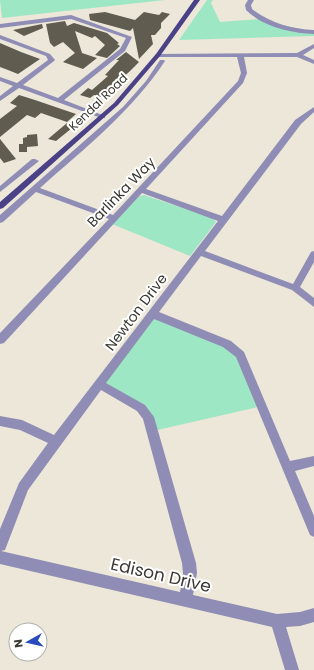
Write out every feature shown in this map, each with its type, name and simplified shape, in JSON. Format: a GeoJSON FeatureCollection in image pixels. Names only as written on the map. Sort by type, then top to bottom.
{"type":"FeatureCollection","features":[{"type":"Feature","properties":{"kind":"main road","name":"Kendal Road"},"geometry":{"type":"LineString","coordinates":[[0,206],[103,117],[160,58],[197,0]]}},
{"type":"Feature","properties":{"kind":"street"},"geometry":{"type":"LineString","coordinates":[[251,0],[248,4],[249,10],[272,23],[293,30],[314,32]]}},
{"type":"Feature","properties":{"kind":"street"},"geometry":{"type":"LineString","coordinates":[[0,26],[71,17],[129,38],[123,50],[59,101]]}},
{"type":"Feature","properties":{"kind":"street"},"geometry":{"type":"LineString","coordinates":[[0,37],[48,55],[52,58],[50,62],[0,99]]}},
{"type":"Feature","properties":{"kind":"street"},"geometry":{"type":"LineString","coordinates":[[298,55],[314,46]]}},
{"type":"Feature","properties":{"kind":"street"},"geometry":{"type":"LineString","coordinates":[[0,220],[125,108],[148,82],[160,58],[240,55],[298,55],[314,62]]}},
{"type":"Feature","properties":{"kind":"street","name":"Barlinka Way"},"geometry":{"type":"LineString","coordinates":[[0,340],[142,190],[241,82],[244,73],[240,55]]}},
{"type":"Feature","properties":{"kind":"street"},"geometry":{"type":"LineString","coordinates":[[0,79],[103,117]]}},
{"type":"Feature","properties":{"kind":"street","name":"Newton Drive"},"geometry":{"type":"LineString","coordinates":[[0,545],[23,487],[56,440],[298,122],[314,109]]}},
{"type":"Feature","properties":{"kind":"street"},"geometry":{"type":"LineString","coordinates":[[0,190],[35,161]]}},
{"type":"Feature","properties":{"kind":"street"},"geometry":{"type":"LineString","coordinates":[[35,189],[114,218]]}},
{"type":"Feature","properties":{"kind":"street"},"geometry":{"type":"LineString","coordinates":[[142,190],[223,220]]}},
{"type":"Feature","properties":{"kind":"street"},"geometry":{"type":"LineString","coordinates":[[200,252],[295,288],[314,303]]}},
{"type":"Feature","properties":{"kind":"street"},"geometry":{"type":"LineString","coordinates":[[295,288],[314,254]]}},
{"type":"Feature","properties":{"kind":"street"},"geometry":{"type":"LineString","coordinates":[[153,314],[227,344],[242,358],[314,531]]}},
{"type":"Feature","properties":{"kind":"street"},"geometry":{"type":"LineString","coordinates":[[99,384],[141,408],[148,417],[190,563],[190,577],[186,598]]}},
{"type":"Feature","properties":{"kind":"street"},"geometry":{"type":"LineString","coordinates":[[0,421],[22,425],[56,440]]}},
{"type":"Feature","properties":{"kind":"street"},"geometry":{"type":"LineString","coordinates":[[288,467],[314,461]]}},
{"type":"Feature","properties":{"kind":"street","name":"Edison Drive"},"geometry":{"type":"LineString","coordinates":[[0,557],[186,598],[277,621],[300,619],[314,615]]}},
{"type":"Feature","properties":{"kind":"street"},"geometry":{"type":"LineString","coordinates":[[277,621],[292,670]]}},
{"type":"Feature","properties":{"kind":"green space"},"geometry":{"type":"Polygon","coordinates":[[[0,0],[165,0],[2,18],[0,0]]]}},
{"type":"Feature","properties":{"kind":"green space"},"geometry":{"type":"Polygon","coordinates":[[[207,0],[213,0],[211,3],[220,22],[259,19],[314,33],[314,36],[179,40],[207,0]]]}},
{"type":"Feature","properties":{"kind":"green space"},"geometry":{"type":"Polygon","coordinates":[[[144,195],[212,218],[216,222],[190,256],[112,224],[110,221],[140,196],[144,195]]]}},
{"type":"Feature","properties":{"kind":"green space"},"geometry":{"type":"Polygon","coordinates":[[[153,315],[230,347],[241,358],[262,406],[153,431],[149,415],[100,384],[153,315]]]}},
{"type":"Feature","properties":{"kind":"building"},"geometry":{"type":"Polygon","coordinates":[[[105,12],[135,20],[144,12],[159,15],[162,12],[170,14],[161,23],[161,28],[155,35],[151,35],[153,44],[139,59],[133,28],[130,31],[90,20],[89,14],[105,12]]]}},
{"type":"Feature","properties":{"kind":"building"},"geometry":{"type":"Polygon","coordinates":[[[65,21],[67,26],[74,23],[107,33],[119,43],[117,44],[120,46],[107,58],[95,55],[105,45],[95,36],[92,38],[75,31],[82,53],[97,58],[83,69],[63,62],[75,53],[63,42],[54,47],[50,43],[46,24],[65,21]]]}},
{"type":"Feature","properties":{"kind":"building"},"geometry":{"type":"Polygon","coordinates":[[[42,24],[43,28],[24,36],[13,30],[42,24]]]}},
{"type":"Feature","properties":{"kind":"building"},"geometry":{"type":"Polygon","coordinates":[[[0,43],[40,59],[18,74],[0,67],[0,43]]]}},
{"type":"Feature","properties":{"kind":"building"},"geometry":{"type":"Polygon","coordinates":[[[126,52],[139,62],[129,72],[101,97],[94,95],[90,98],[80,95],[88,88],[92,90],[108,76],[105,75],[119,60],[116,60],[126,52]]]}},
{"type":"Feature","properties":{"kind":"building"},"geometry":{"type":"Polygon","coordinates":[[[19,95],[76,114],[67,122],[41,113],[35,118],[27,115],[0,137],[0,119],[17,106],[10,103],[19,95]]]}},
{"type":"Feature","properties":{"kind":"building"},"geometry":{"type":"Polygon","coordinates":[[[67,123],[72,128],[56,141],[48,139],[67,123]]]}},
{"type":"Feature","properties":{"kind":"building"},"geometry":{"type":"Polygon","coordinates":[[[37,134],[38,146],[27,147],[27,152],[19,152],[19,144],[23,144],[23,138],[27,137],[27,135],[37,134]]]}},
{"type":"Feature","properties":{"kind":"building"},"geometry":{"type":"Polygon","coordinates":[[[0,139],[16,159],[4,163],[0,158],[0,139]]]}}]}
